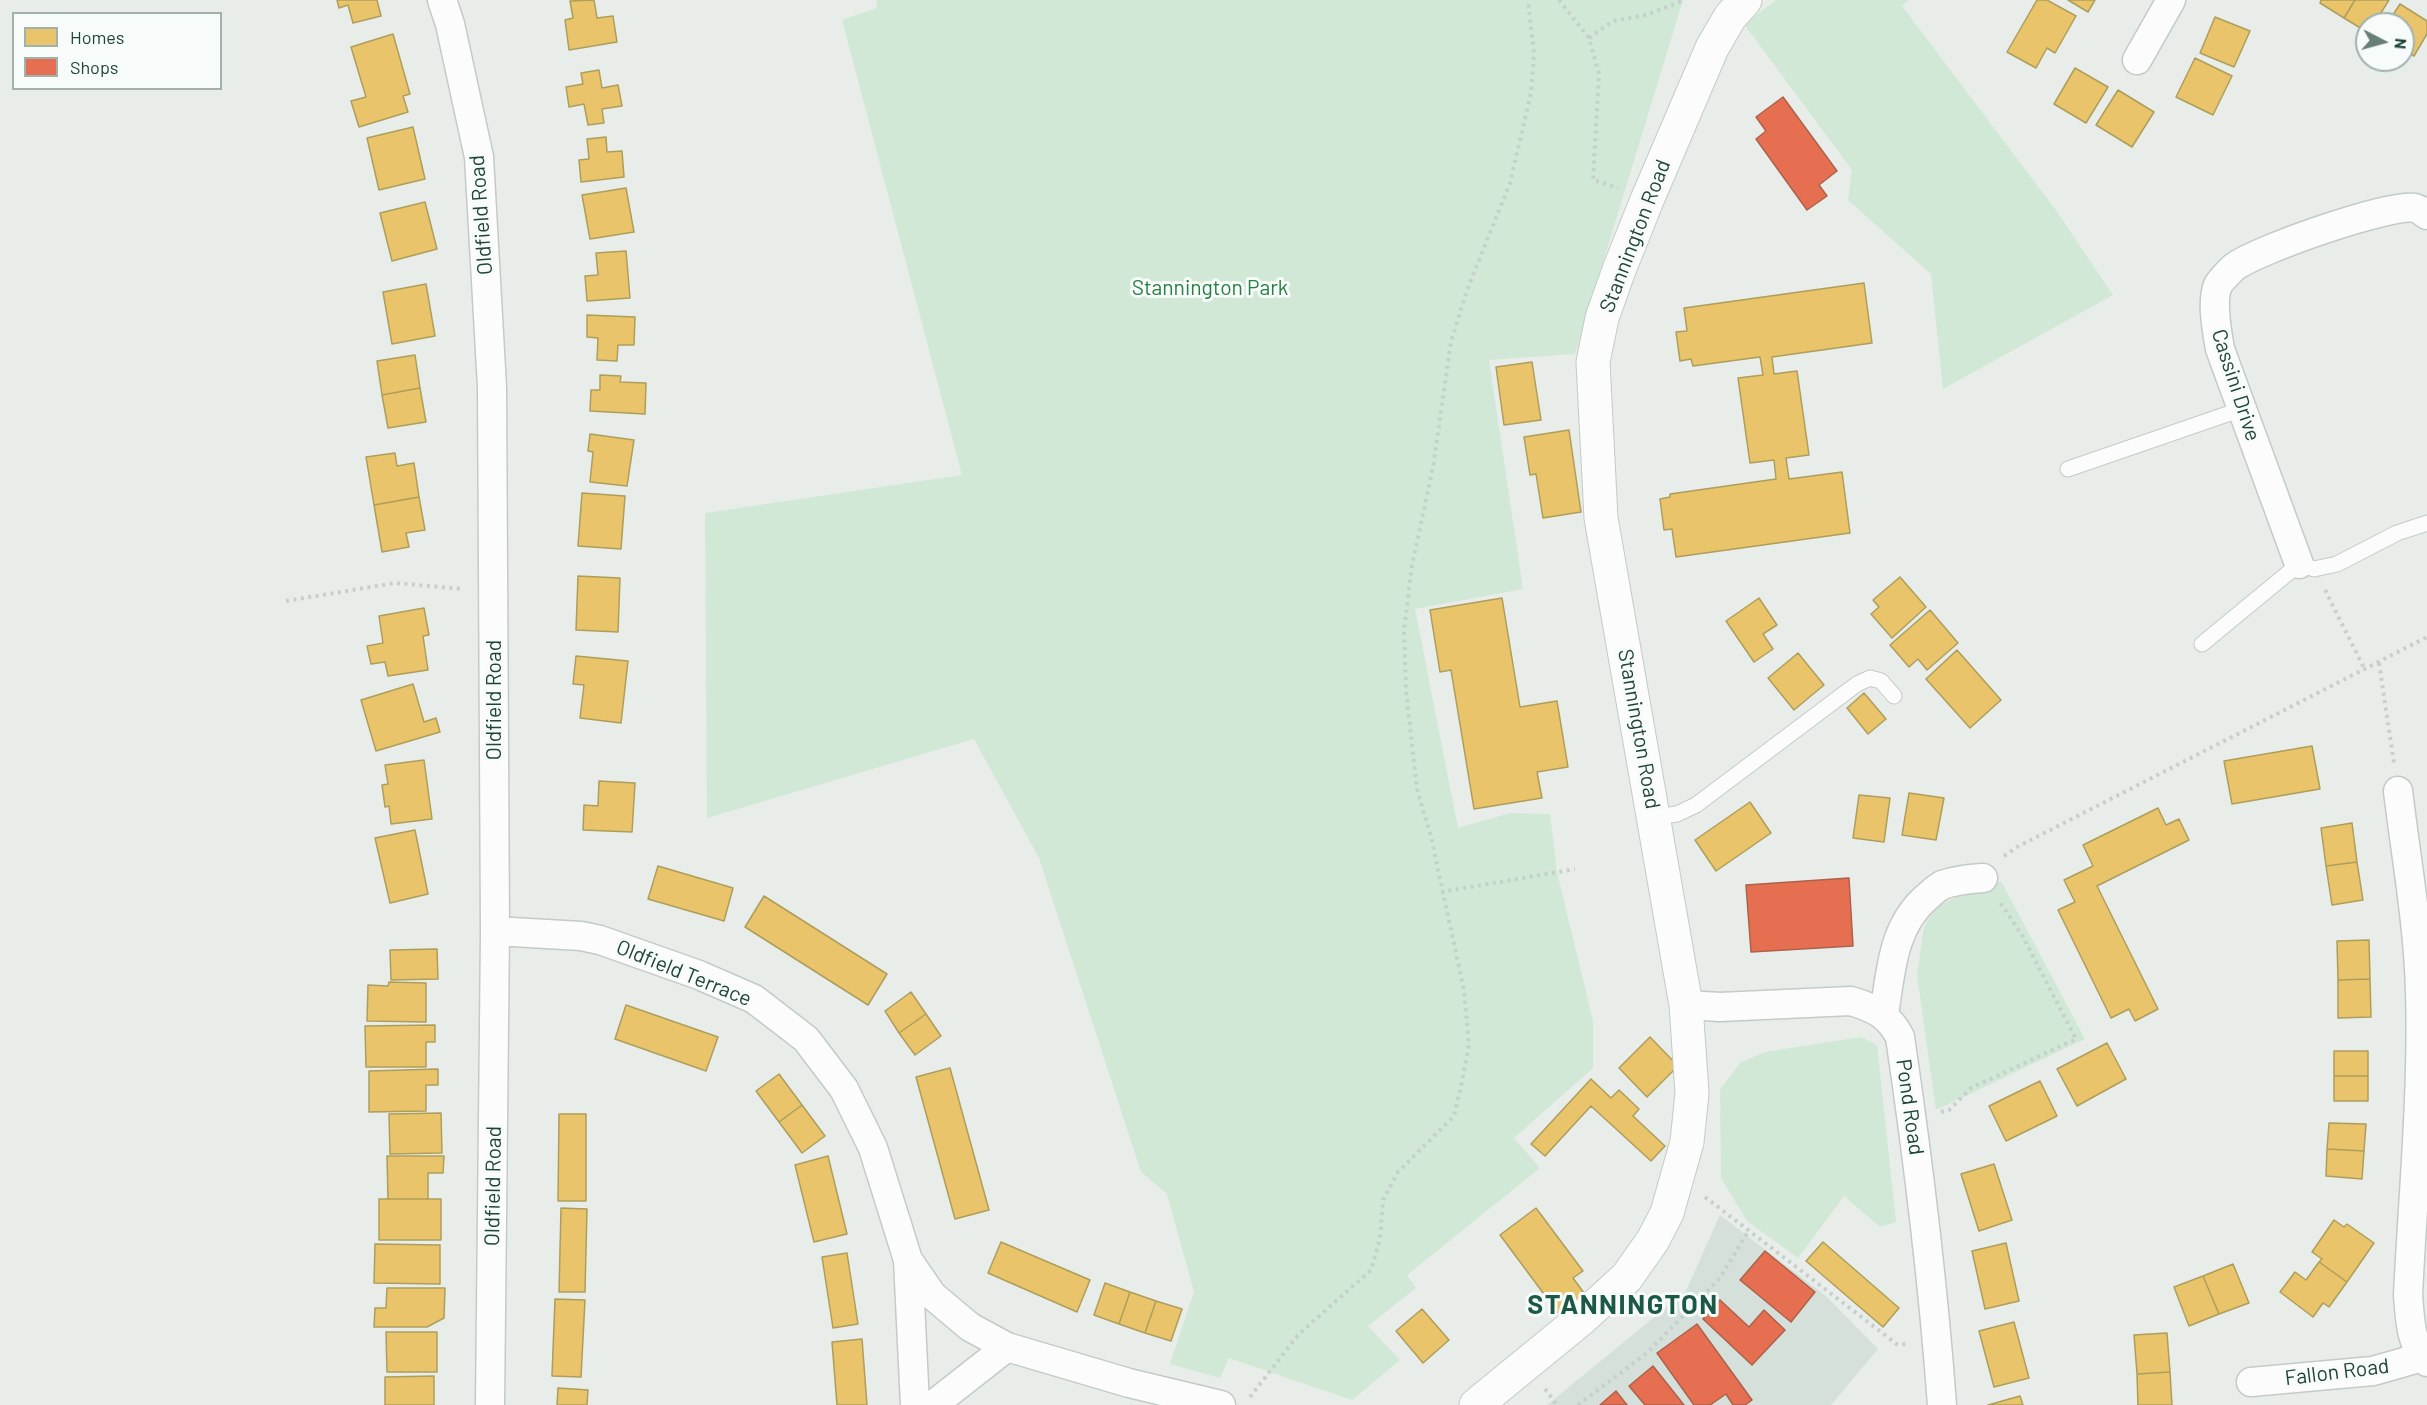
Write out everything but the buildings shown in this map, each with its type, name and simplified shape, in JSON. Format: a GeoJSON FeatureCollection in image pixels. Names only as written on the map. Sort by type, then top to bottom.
{"type":"FeatureCollection","features":[{"type":"Feature","properties":{"kind":"main road","name":"Stannington Road"},"geometry":{"type":"LineString","coordinates":[[1476,1405],[1580,1320],[1627,1278],[1653,1240],[1667,1214],[1688,1142],[1692,1093],[1686,1005],[1601,518],[1593,362],[1602,318],[1618,270],[1647,200],[1712,48],[1730,17],[1745,0]]}},
{"type":"Feature","properties":{"kind":"street","name":"Oldfield Road"},"geometry":{"type":"LineString","coordinates":[[442,0],[450,24],[479,157],[492,387],[495,931],[490,1405]]}},
{"type":"Feature","properties":{"kind":"street"},"geometry":{"type":"LineString","coordinates":[[2137,60],[2171,0]]}},
{"type":"Feature","properties":{"kind":"street","name":"Cassini Drive"},"geometry":{"type":"LineString","coordinates":[[2306,566],[2220,349],[2215,318],[2218,286],[2234,267],[2291,241],[2353,219],[2415,208],[2427,215]]}},
{"type":"Feature","properties":{"kind":"street"},"geometry":{"type":"LineString","coordinates":[[2398,791],[2417,936],[2420,989],[2420,1046],[2408,1295],[2411,1330],[2425,1359]]}},
{"type":"Feature","properties":{"kind":"street"},"geometry":{"type":"LineString","coordinates":[[1686,1005],[1720,1006],[1851,1001],[1869,1006],[1884,1014],[1896,943],[1904,923],[1918,904],[1940,886],[1960,880],[1983,878]]}},
{"type":"Feature","properties":{"kind":"street","name":"Oldfield Terrace"},"geometry":{"type":"LineString","coordinates":[[495,931],[581,936],[600,940],[648,956],[754,999],[806,1039],[844,1089],[873,1148],[908,1260],[932,1295],[970,1328],[1007,1347],[1129,1383],[1221,1405]]}},
{"type":"Feature","properties":{"kind":"street","name":"Pond Road"},"geometry":{"type":"LineString","coordinates":[[1884,1014],[1894,1025],[1900,1037],[1912,1120],[1937,1340],[1942,1405]]}},
{"type":"Feature","properties":{"kind":"street"},"geometry":{"type":"LineString","coordinates":[[908,1260],[915,1405]]}},
{"type":"Feature","properties":{"kind":"street"},"geometry":{"type":"LineString","coordinates":[[933,1405],[1007,1347]]}},
{"type":"Feature","properties":{"kind":"street","name":"Fallon Road"},"geometry":{"type":"LineString","coordinates":[[2252,1382],[2373,1371],[2425,1359]]}},
{"type":"Feature","properties":{"kind":"lane"},"geometry":{"type":"LineString","coordinates":[[2068,469],[2242,409]]}},
{"type":"Feature","properties":{"kind":"lane"},"geometry":{"type":"LineString","coordinates":[[2202,644],[2306,566],[2337,564],[2397,533],[2427,524]]}},
{"type":"Feature","properties":{"kind":"lane"},"geometry":{"type":"LineString","coordinates":[[1655,817],[1677,814],[1696,805],[1857,684],[1870,678],[1881,681],[1894,696]]}},
{"type":"Feature","properties":{"kind":"path"},"geometry":{"type":"LineString","coordinates":[[1244,1405],[1276,1360],[1298,1335],[1371,1270],[1380,1239],[1383,1200],[1398,1172],[1454,1116],[1469,1045],[1464,990],[1441,892],[1431,837],[1417,789],[1406,691],[1404,630],[1412,566],[1433,467],[1451,342],[1467,291],[1510,183],[1531,93],[1534,54],[1528,0]]}},
{"type":"Feature","properties":{"kind":"path"},"geometry":{"type":"LineString","coordinates":[[1559,0],[1590,38],[1599,74],[1593,180],[1624,189],[1647,200]]}},
{"type":"Feature","properties":{"kind":"path"},"geometry":{"type":"LineString","coordinates":[[1590,38],[1613,21],[1646,15],[1685,0]]}},
{"type":"Feature","properties":{"kind":"path"},"geometry":{"type":"LineString","coordinates":[[2306,566],[2365,670]]}},
{"type":"Feature","properties":{"kind":"path"},"geometry":{"type":"LineString","coordinates":[[286,601],[395,583],[493,592]]}},
{"type":"Feature","properties":{"kind":"path"},"geometry":{"type":"LineString","coordinates":[[1912,1120],[1949,1110],[1971,1088],[2076,1039],[2022,935],[1983,878],[1997,861],[2017,847],[2427,637]]}},
{"type":"Feature","properties":{"kind":"path"},"geometry":{"type":"LineString","coordinates":[[2379,663],[2398,791]]}},
{"type":"Feature","properties":{"kind":"path"},"geometry":{"type":"LineString","coordinates":[[1441,892],[1575,869]]}},
{"type":"Feature","properties":{"kind":"path"},"geometry":{"type":"LineString","coordinates":[[1678,1177],[1898,1345],[1937,1340]]}},
{"type":"Feature","properties":{"kind":"path"},"geometry":{"type":"LineString","coordinates":[[1578,1405],[1647,1353],[1720,1278],[1749,1230]]}},
{"type":"Feature","properties":{"kind":"shaded area"},"geometry":{"type":"Polygon","coordinates":[[[1720,1215],[1826,1296],[1878,1349],[1831,1405],[1547,1405],[1686,1291],[1720,1215]]]}},
{"type":"Feature","properties":{"kind":"green space","name":"Stannington Park"},"geometry":{"type":"Polygon","coordinates":[[[876,0],[1683,0],[1575,354],[1489,360],[1523,589],[1415,609],[1458,828],[1510,813],[1550,814],[1557,872],[1593,1021],[1593,1068],[1514,1138],[1540,1168],[1407,1275],[1416,1288],[1368,1326],[1400,1360],[1352,1400],[1229,1358],[1220,1378],[1170,1364],[1194,1292],[1167,1194],[1141,1172],[1039,858],[974,739],[707,818],[705,513],[962,475],[842,20],[877,8],[876,0]]]}},
{"type":"Feature","properties":{"kind":"green space"},"geometry":{"type":"Polygon","coordinates":[[[1776,0],[1909,0],[1902,6],[2055,209],[2113,295],[1943,389],[1931,274],[1848,200],[1852,170],[1744,24],[1776,0]]]}},
{"type":"Feature","properties":{"kind":"green space"},"geometry":{"type":"Polygon","coordinates":[[[2001,881],[2085,1039],[1936,1110],[1917,975],[1924,927],[1935,907],[1963,894],[2001,881]]]}},
{"type":"Feature","properties":{"kind":"green space"},"geometry":{"type":"Polygon","coordinates":[[[1861,1037],[1877,1045],[1896,1222],[1880,1227],[1844,1196],[1798,1258],[1747,1221],[1721,1178],[1720,1090],[1740,1063],[1765,1052],[1861,1037]]]}},
{"type":"Feature","properties":{"kind":"district","name":"STANNINGTON"},"geometry":{"type":"Point","coordinates":[1623,1305]}}]}
